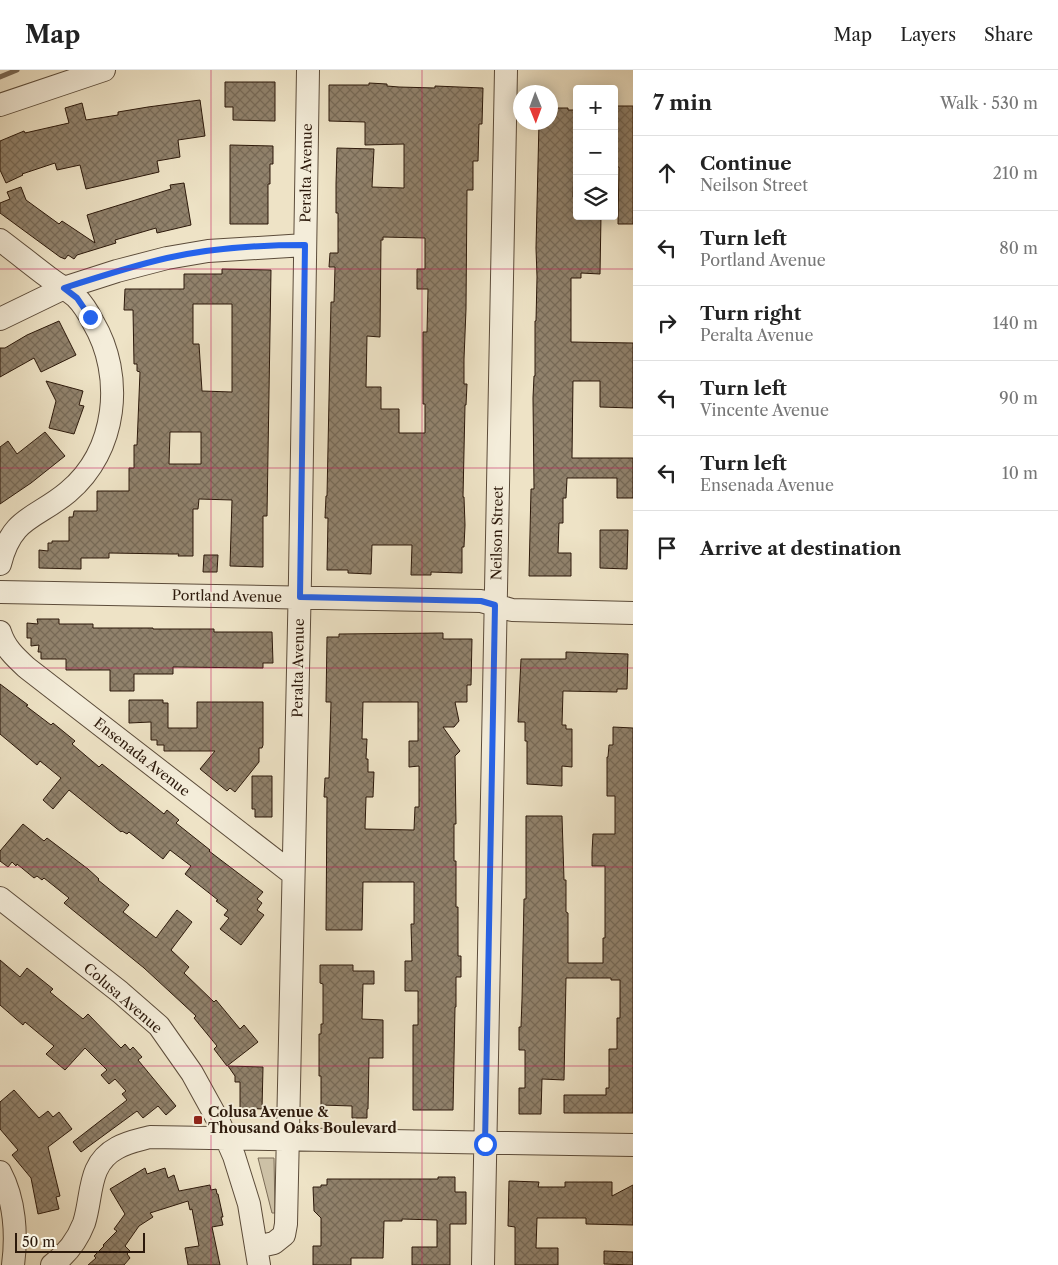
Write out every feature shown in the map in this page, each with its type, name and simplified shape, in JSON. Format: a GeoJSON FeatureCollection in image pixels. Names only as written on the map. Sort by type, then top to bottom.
{"type":"FeatureCollection","features":[{"type":"Feature","properties":{"kind":"street"},"geometry":{"type":"LineString","coordinates":[[0,105],[104,70]]}},
{"type":"Feature","properties":{"kind":"street","name":"Peralta Avenue"},"geometry":{"type":"LineString","coordinates":[[258,1256],[284,1235],[286,1224],[300,597],[308,70]]}},
{"type":"Feature","properties":{"kind":"street","name":"Neilson Street"},"geometry":{"type":"LineString","coordinates":[[483,1265],[506,70]]}},
{"type":"Feature","properties":{"kind":"street"},"geometry":{"type":"LineString","coordinates":[[0,240],[77,298],[99,332],[106,348],[112,379],[112,411],[109,428],[104,444],[88,471],[68,493],[20,524],[12,535],[0,564]]}},
{"type":"Feature","properties":{"kind":"street"},"geometry":{"type":"LineString","coordinates":[[0,319],[64,288],[117,271],[168,258],[200,252],[305,245]]}},
{"type":"Feature","properties":{"kind":"street","name":"Portland Avenue"},"geometry":{"type":"LineString","coordinates":[[0,592],[481,601],[512,610],[633,613]]}},
{"type":"Feature","properties":{"kind":"street","name":"Ensenada Avenue"},"geometry":{"type":"LineString","coordinates":[[0,632],[3,643],[27,668],[293,874]]}},
{"type":"Feature","properties":{"kind":"street","name":"Colusa Avenue"},"geometry":{"type":"LineString","coordinates":[[0,898],[120,992],[159,1026],[192,1073],[234,1156],[248,1204],[258,1256]]}},
{"type":"Feature","properties":{"kind":"street"},"geometry":{"type":"LineString","coordinates":[[52,1265],[71,1249],[84,1223],[93,1175],[103,1160],[116,1148],[150,1137],[633,1145]]}},
{"type":"Feature","properties":{"kind":"street"},"geometry":{"type":"LineString","coordinates":[[0,1172],[11,1203],[15,1236],[13,1265]]}},
{"type":"Feature","properties":{"kind":"shaded area"},"geometry":{"type":"Polygon","coordinates":[[[258,1158],[274,1158],[275,1213],[272,1213],[258,1158]]]}},
{"type":"Feature","properties":{"kind":"building"},"geometry":{"type":"Polygon","coordinates":[[[225,82],[275,82],[275,121],[233,120],[233,107],[225,107],[225,82]]]}},
{"type":"Feature","properties":{"kind":"building"},"geometry":{"type":"Polygon","coordinates":[[[369,83],[399,87],[483,88],[482,124],[479,124],[478,161],[473,161],[473,190],[467,190],[464,384],[467,384],[463,497],[465,525],[464,547],[462,547],[462,573],[431,572],[431,575],[411,575],[412,545],[372,545],[371,574],[348,573],[348,570],[327,570],[328,518],[325,518],[331,302],[334,302],[335,267],[329,267],[330,253],[338,253],[338,213],[336,213],[337,148],[374,149],[372,187],[404,188],[404,144],[365,145],[365,122],[329,121],[329,85],[369,85],[369,83]],[[383,237],[383,240],[381,240],[380,337],[367,336],[366,387],[381,387],[381,409],[399,409],[399,433],[425,433],[423,332],[427,332],[428,289],[417,289],[417,269],[425,269],[425,238],[383,237]]]}},
{"type":"Feature","properties":{"kind":"building"},"geometry":{"type":"Polygon","coordinates":[[[200,100],[205,136],[178,140],[180,157],[157,161],[159,172],[86,189],[80,165],[57,170],[55,163],[22,174],[6,183],[0,170],[0,141],[24,131],[25,133],[69,123],[65,108],[82,103],[86,120],[118,115],[118,112],[200,100]]]}},
{"type":"Feature","properties":{"kind":"building"},"geometry":{"type":"Polygon","coordinates":[[[618,106],[633,106],[633,224],[618,224],[618,106]]]}},
{"type":"Feature","properties":{"kind":"building"},"geometry":{"type":"Polygon","coordinates":[[[558,108],[568,108],[568,110],[573,110],[573,220],[601,220],[600,274],[581,273],[581,278],[571,278],[571,342],[633,343],[633,408],[600,407],[600,381],[573,381],[572,458],[633,458],[633,498],[617,498],[617,478],[567,478],[566,498],[563,498],[563,523],[559,523],[558,553],[571,553],[571,576],[529,576],[531,489],[534,489],[533,398],[537,277],[539,130],[558,130],[558,108]]]}},
{"type":"Feature","properties":{"kind":"building"},"geometry":{"type":"Polygon","coordinates":[[[230,145],[273,146],[273,164],[270,164],[270,184],[268,184],[268,224],[230,224],[230,145]]]}},
{"type":"Feature","properties":{"kind":"building"},"geometry":{"type":"Polygon","coordinates":[[[184,183],[191,225],[157,233],[156,228],[115,240],[116,243],[77,255],[74,259],[68,255],[65,259],[60,257],[0,213],[0,203],[10,199],[7,192],[21,187],[26,200],[59,224],[62,221],[95,243],[87,215],[171,189],[170,185],[184,183]]]}},
{"type":"Feature","properties":{"kind":"building"},"geometry":{"type":"Polygon","coordinates":[[[222,269],[271,270],[267,516],[263,516],[263,567],[230,566],[232,500],[199,499],[198,509],[193,509],[193,556],[109,553],[109,558],[81,558],[81,569],[39,568],[39,550],[48,551],[48,543],[52,543],[52,541],[69,541],[69,517],[73,517],[74,511],[97,511],[97,491],[129,491],[129,468],[134,468],[134,445],[137,445],[140,372],[137,371],[137,364],[134,364],[133,310],[124,310],[125,289],[184,289],[184,274],[222,274],[222,269]],[[193,304],[193,344],[199,344],[202,391],[232,392],[232,304],[193,304]],[[170,432],[169,464],[201,464],[201,432],[170,432]]]}},
{"type":"Feature","properties":{"kind":"building"},"geometry":{"type":"Polygon","coordinates":[[[59,321],[76,355],[41,372],[34,358],[0,377],[0,348],[5,348],[27,335],[59,321]]]}},
{"type":"Feature","properties":{"kind":"building"},"geometry":{"type":"Polygon","coordinates":[[[46,381],[83,391],[79,405],[84,406],[74,434],[49,428],[56,401],[46,381]]]}},
{"type":"Feature","properties":{"kind":"building"},"geometry":{"type":"Polygon","coordinates":[[[45,432],[65,456],[31,483],[0,504],[0,447],[8,441],[17,454],[45,432]]]}},
{"type":"Feature","properties":{"kind":"building"},"geometry":{"type":"Polygon","coordinates":[[[600,530],[628,530],[627,569],[600,568],[600,530]]]}},
{"type":"Feature","properties":{"kind":"building"},"geometry":{"type":"Polygon","coordinates":[[[204,555],[218,555],[217,572],[203,572],[204,555]]]}},
{"type":"Feature","properties":{"kind":"building"},"geometry":{"type":"Polygon","coordinates":[[[37,619],[59,619],[59,624],[93,624],[93,628],[214,629],[214,632],[272,632],[273,663],[263,663],[263,668],[173,667],[173,674],[134,674],[134,691],[110,691],[110,670],[66,670],[66,659],[41,659],[41,652],[38,652],[39,645],[31,646],[31,638],[27,638],[27,623],[38,624],[37,619]]]}},
{"type":"Feature","properties":{"kind":"building"},"geometry":{"type":"Polygon","coordinates":[[[443,633],[443,639],[472,639],[471,685],[467,685],[467,702],[455,702],[459,721],[454,727],[443,727],[460,751],[455,756],[456,824],[454,824],[454,861],[456,861],[458,956],[461,956],[461,977],[456,977],[453,1110],[413,1110],[413,1025],[418,1025],[418,991],[405,991],[405,961],[412,961],[411,924],[414,924],[414,882],[363,882],[362,930],[326,930],[327,797],[324,797],[325,778],[329,778],[331,702],[326,702],[327,637],[339,637],[339,634],[443,633]],[[363,702],[362,739],[367,739],[366,759],[368,759],[368,772],[374,772],[373,797],[366,797],[365,829],[414,830],[415,807],[419,807],[419,766],[409,767],[409,741],[418,741],[418,702],[363,702]]]}},
{"type":"Feature","properties":{"kind":"building"},"geometry":{"type":"Polygon","coordinates":[[[566,652],[628,654],[627,689],[617,689],[617,692],[563,691],[562,725],[566,725],[566,729],[572,729],[572,767],[562,766],[562,786],[527,784],[525,722],[518,722],[521,659],[566,659],[566,652]]]}},
{"type":"Feature","properties":{"kind":"building"},"geometry":{"type":"Polygon","coordinates":[[[0,684],[51,725],[53,723],[75,741],[72,744],[99,767],[102,764],[164,814],[167,810],[179,820],[176,823],[263,892],[257,899],[262,903],[257,910],[264,915],[241,945],[220,929],[229,918],[224,915],[228,910],[185,874],[191,866],[170,850],[163,859],[129,832],[127,834],[121,832],[69,790],[53,809],[43,800],[61,778],[40,761],[37,765],[0,734],[0,684]]]}},
{"type":"Feature","properties":{"kind":"building"},"geometry":{"type":"Polygon","coordinates":[[[129,700],[163,700],[163,703],[168,703],[168,728],[197,728],[197,702],[263,702],[263,745],[262,748],[259,748],[259,762],[235,792],[230,788],[227,791],[200,769],[215,751],[164,751],[164,745],[157,745],[157,740],[151,740],[151,722],[129,723],[129,700]]]}},
{"type":"Feature","properties":{"kind":"building"},"geometry":{"type":"Polygon","coordinates":[[[613,727],[633,728],[633,1113],[564,1113],[564,1095],[606,1095],[606,1088],[609,1088],[609,1049],[617,1049],[617,1018],[620,1018],[620,980],[611,980],[611,978],[566,978],[564,1080],[542,1079],[541,1114],[519,1114],[519,1088],[525,1088],[525,1050],[519,1050],[519,1027],[521,1027],[524,899],[526,899],[526,816],[562,816],[564,880],[566,880],[566,912],[568,913],[568,963],[603,963],[605,866],[592,866],[592,852],[593,834],[615,834],[615,796],[607,796],[607,757],[609,745],[613,745],[613,727]]]}},
{"type":"Feature","properties":{"kind":"building"},"geometry":{"type":"Polygon","coordinates":[[[252,776],[272,776],[272,817],[255,817],[255,809],[252,809],[252,776]]]}},
{"type":"Feature","properties":{"kind":"building"},"geometry":{"type":"Polygon","coordinates":[[[23,824],[44,841],[47,838],[88,869],[98,880],[129,905],[123,912],[156,938],[177,910],[192,922],[171,950],[189,967],[184,973],[214,1002],[216,1000],[240,1029],[244,1025],[258,1042],[227,1066],[214,1049],[217,1046],[194,1018],[196,1016],[144,968],[64,903],[69,898],[44,878],[42,880],[37,876],[34,878],[17,864],[16,866],[12,862],[8,867],[0,861],[0,851],[23,824]]]}},
{"type":"Feature","properties":{"kind":"building"},"geometry":{"type":"Polygon","coordinates":[[[0,960],[20,977],[27,968],[53,989],[50,992],[83,1019],[88,1014],[121,1048],[125,1044],[130,1050],[133,1047],[142,1057],[138,1060],[176,1106],[166,1115],[158,1106],[143,1118],[137,1111],[81,1152],[73,1142],[127,1100],[122,1094],[126,1091],[115,1079],[109,1084],[101,1075],[107,1070],[85,1048],[65,1070],[46,1054],[54,1046],[25,1022],[23,1025],[0,1005],[0,960]]]}},
{"type":"Feature","properties":{"kind":"building"},"geometry":{"type":"Polygon","coordinates":[[[320,965],[353,965],[353,971],[374,971],[374,984],[363,984],[362,1019],[383,1020],[383,1058],[369,1058],[367,1118],[352,1118],[352,1106],[321,1105],[319,1034],[321,1034],[321,1024],[323,1024],[323,984],[320,983],[320,965]]]}},
{"type":"Feature","properties":{"kind":"building"},"geometry":{"type":"Polygon","coordinates":[[[228,1066],[263,1067],[262,1109],[240,1108],[240,1082],[235,1082],[235,1076],[228,1066]]]}},
{"type":"Feature","properties":{"kind":"building"},"geometry":{"type":"Polygon","coordinates":[[[14,1090],[39,1118],[48,1111],[53,1117],[59,1112],[72,1129],[48,1147],[60,1196],[56,1197],[59,1209],[38,1214],[31,1178],[12,1155],[18,1150],[0,1129],[0,1102],[14,1090]]]}},
{"type":"Feature","properties":{"kind":"building"},"geometry":{"type":"Polygon","coordinates":[[[145,1168],[147,1174],[165,1168],[168,1178],[174,1175],[179,1191],[210,1185],[211,1190],[216,1189],[223,1217],[221,1217],[223,1225],[212,1227],[220,1265],[188,1265],[185,1248],[199,1246],[192,1209],[190,1210],[188,1201],[150,1213],[153,1217],[139,1226],[125,1246],[130,1251],[127,1254],[130,1258],[124,1265],[88,1265],[96,1258],[94,1256],[103,1245],[117,1231],[114,1229],[125,1214],[110,1189],[145,1168]]]}},
{"type":"Feature","properties":{"kind":"building"},"geometry":{"type":"Polygon","coordinates":[[[438,1177],[455,1177],[455,1192],[466,1192],[466,1224],[450,1224],[450,1265],[412,1265],[412,1247],[437,1247],[437,1220],[402,1219],[402,1221],[384,1221],[383,1258],[351,1258],[351,1265],[313,1265],[313,1246],[321,1246],[321,1218],[314,1211],[313,1187],[327,1185],[327,1179],[438,1179],[438,1177]]]}},
{"type":"Feature","properties":{"kind":"building"},"geometry":{"type":"Polygon","coordinates":[[[509,1181],[539,1182],[538,1187],[565,1187],[565,1182],[612,1182],[612,1196],[633,1185],[633,1225],[586,1224],[586,1218],[537,1218],[536,1248],[558,1248],[558,1265],[515,1265],[515,1227],[508,1226],[509,1181]]]}},
{"type":"Feature","properties":{"kind":"building"},"geometry":{"type":"Polygon","coordinates":[[[604,1251],[633,1252],[633,1265],[604,1264],[604,1251]]]}},
{"type":"Feature","properties":{"kind":"waterway"},"geometry":{"type":"LineString","coordinates":[[0,77],[17,70]]}},
{"type":"Feature","properties":{"kind":"place","name":"Colusa Avenue & Thousand Oaks Boulevard"},"geometry":{"type":"Point","coordinates":[198,1120]}},
{"type":"Feature","properties":{"kind":"route"},"geometry":{"type":"LineString","coordinates":[[90,317],[77,298],[64,288],[117,271],[168,258],[208,251],[305,245],[300,597],[481,601],[495,605],[485,1144]]}}]}
